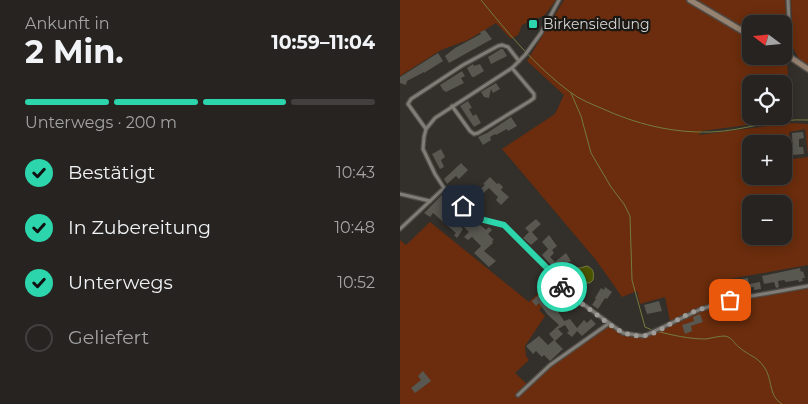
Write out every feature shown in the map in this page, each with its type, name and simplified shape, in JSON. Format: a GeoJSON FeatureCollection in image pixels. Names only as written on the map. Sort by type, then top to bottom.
{"type":"FeatureCollection","features":[{"type":"Feature","properties":{"kind":"main road"},"geometry":{"type":"LineString","coordinates":[[690,0],[742,31]]}},
{"type":"Feature","properties":{"kind":"main road"},"geometry":{"type":"LineString","coordinates":[[792,58],[808,69]]}},
{"type":"Feature","properties":{"kind":"street"},"geometry":{"type":"LineString","coordinates":[[560,0],[529,50],[519,62],[435,118],[426,129],[423,149],[431,168],[444,188],[471,214],[480,219],[504,225],[547,268],[569,294],[623,334],[644,336],[654,333],[672,322],[702,309],[746,297],[808,286]]}},
{"type":"Feature","properties":{"kind":"street"},"geometry":{"type":"LineString","coordinates":[[788,0],[789,15]]}},
{"type":"Feature","properties":{"kind":"street"},"geometry":{"type":"LineString","coordinates":[[426,129],[408,104],[410,99],[463,65],[498,46],[508,47],[519,62]]}},
{"type":"Feature","properties":{"kind":"street"},"geometry":{"type":"LineString","coordinates":[[452,106],[474,134],[530,101],[534,98],[534,94],[512,68]]}},
{"type":"Feature","properties":{"kind":"street"},"geometry":{"type":"LineString","coordinates":[[400,229],[444,188]]}},
{"type":"Feature","properties":{"kind":"street"},"geometry":{"type":"LineString","coordinates":[[400,194],[430,201]]}},
{"type":"Feature","properties":{"kind":"street"},"geometry":{"type":"LineString","coordinates":[[518,395],[550,365],[608,324]]}},
{"type":"Feature","properties":{"kind":"shaded area"},"geometry":{"type":"Polygon","coordinates":[[[400,0],[556,0],[545,15],[522,25],[518,35],[511,39],[496,23],[468,40],[441,50],[400,76],[400,0]]]}},
{"type":"Feature","properties":{"kind":"shaded area"},"geometry":{"type":"Polygon","coordinates":[[[564,0],[785,0],[786,15],[742,15],[742,26],[726,17],[723,22],[742,33],[742,65],[787,65],[788,75],[742,75],[742,125],[746,125],[702,131],[699,135],[776,125],[792,125],[792,123],[808,124],[808,154],[805,129],[789,132],[789,135],[742,135],[742,185],[792,185],[792,159],[808,157],[808,265],[724,280],[728,298],[808,284],[808,404],[400,404],[400,240],[406,245],[430,222],[529,302],[554,279],[561,289],[539,310],[545,316],[525,346],[526,356],[529,360],[515,373],[527,384],[548,365],[603,327],[608,321],[632,334],[639,334],[646,333],[670,321],[665,297],[640,304],[637,291],[622,297],[596,260],[502,149],[555,114],[564,95],[527,61],[564,0]]]}},
{"type":"Feature","properties":{"kind":"shaded area"},"geometry":{"type":"Polygon","coordinates":[[[791,0],[808,0],[808,66],[799,59],[793,48],[791,0]]]}},
{"type":"Feature","properties":{"kind":"shaded area"},"geometry":{"type":"Polygon","coordinates":[[[587,266],[591,268],[593,273],[593,280],[590,283],[585,283],[579,276],[568,274],[571,268],[587,266]]]}},
{"type":"Feature","properties":{"kind":"building"},"geometry":{"type":"Polygon","coordinates":[[[485,30],[492,39],[449,63],[445,56],[485,30]]]}},
{"type":"Feature","properties":{"kind":"building"},"geometry":{"type":"Polygon","coordinates":[[[503,49],[507,56],[491,64],[488,57],[503,49]]]}},
{"type":"Feature","properties":{"kind":"building"},"geometry":{"type":"Polygon","coordinates":[[[438,53],[443,61],[407,81],[406,85],[400,83],[400,77],[438,53]]]}},
{"type":"Feature","properties":{"kind":"building"},"geometry":{"type":"Polygon","coordinates":[[[473,64],[474,66],[480,64],[484,71],[472,77],[467,68],[473,64]]]}},
{"type":"Feature","properties":{"kind":"building"},"geometry":{"type":"Polygon","coordinates":[[[462,71],[465,76],[461,78],[464,83],[446,92],[443,90],[440,85],[462,71]]]}},
{"type":"Feature","properties":{"kind":"building"},"geometry":{"type":"Polygon","coordinates":[[[496,83],[500,89],[493,93],[491,89],[489,98],[484,97],[481,92],[496,83]]]}},
{"type":"Feature","properties":{"kind":"building"},"geometry":{"type":"Polygon","coordinates":[[[468,101],[472,108],[469,109],[473,116],[476,114],[481,123],[474,127],[460,106],[468,101]]]}},
{"type":"Feature","properties":{"kind":"building"},"geometry":{"type":"Polygon","coordinates":[[[511,117],[517,126],[508,131],[507,129],[495,134],[490,137],[491,140],[483,145],[478,137],[511,117]]]}},
{"type":"Feature","properties":{"kind":"building"},"geometry":{"type":"Polygon","coordinates":[[[803,132],[804,138],[799,139],[799,147],[803,147],[804,154],[793,155],[792,133],[803,132]]]}},
{"type":"Feature","properties":{"kind":"building"},"geometry":{"type":"Polygon","coordinates":[[[441,149],[445,157],[441,160],[444,167],[440,169],[432,154],[441,149]]]}},
{"type":"Feature","properties":{"kind":"building"},"geometry":{"type":"Polygon","coordinates":[[[461,163],[468,170],[459,179],[456,176],[447,184],[444,179],[461,163]]]}},
{"type":"Feature","properties":{"kind":"building"},"geometry":{"type":"Polygon","coordinates":[[[490,177],[503,187],[501,190],[509,197],[501,205],[496,200],[498,197],[489,188],[478,198],[484,205],[480,211],[476,207],[478,205],[471,197],[485,185],[483,184],[490,177]]]}},
{"type":"Feature","properties":{"kind":"building"},"geometry":{"type":"Polygon","coordinates":[[[442,195],[446,200],[444,202],[452,211],[448,215],[463,229],[457,238],[454,235],[456,233],[433,213],[430,217],[424,213],[442,195]]]}},
{"type":"Feature","properties":{"kind":"building"},"geometry":{"type":"Polygon","coordinates":[[[536,219],[541,224],[532,232],[538,239],[531,245],[523,238],[529,232],[525,228],[536,219]]]}},
{"type":"Feature","properties":{"kind":"building"},"geometry":{"type":"Polygon","coordinates":[[[468,220],[474,226],[479,224],[486,230],[489,227],[492,230],[488,234],[494,240],[492,241],[493,243],[484,251],[496,261],[489,267],[474,253],[481,246],[472,237],[468,240],[464,237],[469,232],[462,225],[468,220]]]}},
{"type":"Feature","properties":{"kind":"building"},"geometry":{"type":"Polygon","coordinates":[[[549,235],[557,246],[552,250],[554,253],[550,257],[555,262],[566,253],[571,261],[566,264],[564,271],[550,264],[542,255],[548,249],[542,242],[549,235]]]}},
{"type":"Feature","properties":{"kind":"building"},"geometry":{"type":"Polygon","coordinates":[[[800,268],[805,278],[802,278],[803,281],[778,281],[779,287],[776,288],[774,282],[764,284],[762,276],[800,268]]]}},
{"type":"Feature","properties":{"kind":"building"},"geometry":{"type":"Polygon","coordinates":[[[748,278],[749,284],[760,282],[761,289],[754,290],[754,287],[737,290],[738,295],[732,296],[730,285],[742,283],[741,279],[748,278]]]}},
{"type":"Feature","properties":{"kind":"building"},"geometry":{"type":"Polygon","coordinates":[[[605,287],[612,292],[607,299],[605,298],[598,309],[592,305],[601,288],[604,290],[605,287]]]}},
{"type":"Feature","properties":{"kind":"building"},"geometry":{"type":"Polygon","coordinates":[[[541,293],[545,297],[543,299],[548,304],[553,299],[558,303],[555,307],[564,321],[570,319],[577,328],[584,320],[587,323],[591,319],[596,324],[582,336],[577,331],[572,337],[567,333],[569,331],[565,325],[558,329],[563,334],[555,341],[563,349],[550,361],[536,351],[533,354],[526,346],[539,336],[548,345],[554,340],[549,334],[559,325],[539,303],[536,306],[532,301],[541,293]]]}},
{"type":"Feature","properties":{"kind":"building"},"geometry":{"type":"Polygon","coordinates":[[[659,301],[662,311],[647,314],[644,305],[659,301]]]}},
{"type":"Feature","properties":{"kind":"building"},"geometry":{"type":"Polygon","coordinates":[[[700,314],[703,322],[691,326],[692,331],[685,334],[682,325],[694,321],[693,317],[700,314]]]}},
{"type":"Feature","properties":{"kind":"building"},"geometry":{"type":"Polygon","coordinates":[[[423,371],[431,381],[415,393],[411,388],[421,380],[418,376],[423,371]]]}},
{"type":"Feature","properties":{"kind":"waterway"},"geometry":{"type":"LineString","coordinates":[[481,0],[523,49],[558,82],[581,99],[627,119],[668,129],[696,132],[723,131],[783,121],[808,120]]}},
{"type":"Feature","properties":{"kind":"waterway"},"geometry":{"type":"LineString","coordinates":[[571,93],[581,116],[591,153],[630,216],[632,280],[645,327],[652,330]]}},
{"type":"Feature","properties":{"kind":"waterway"},"geometry":{"type":"LineString","coordinates":[[656,331],[693,338],[706,339],[725,336],[730,338],[738,347],[762,364],[769,377],[775,397],[782,404]]}},
{"type":"Feature","properties":{"kind":"way so far"},"geometry":{"type":"LineString","coordinates":[[562,287],[608,324],[623,334],[634,336],[654,333],[691,313],[730,300]]}},
{"type":"Feature","properties":{"kind":"place","name":"Birkensiedlung"},"geometry":{"type":"Point","coordinates":[533,24]}},
{"type":"Feature","properties":{"kind":"route"},"geometry":{"type":"LineString","coordinates":[[463,206],[480,219],[504,225],[547,268],[562,287]]}}]}
